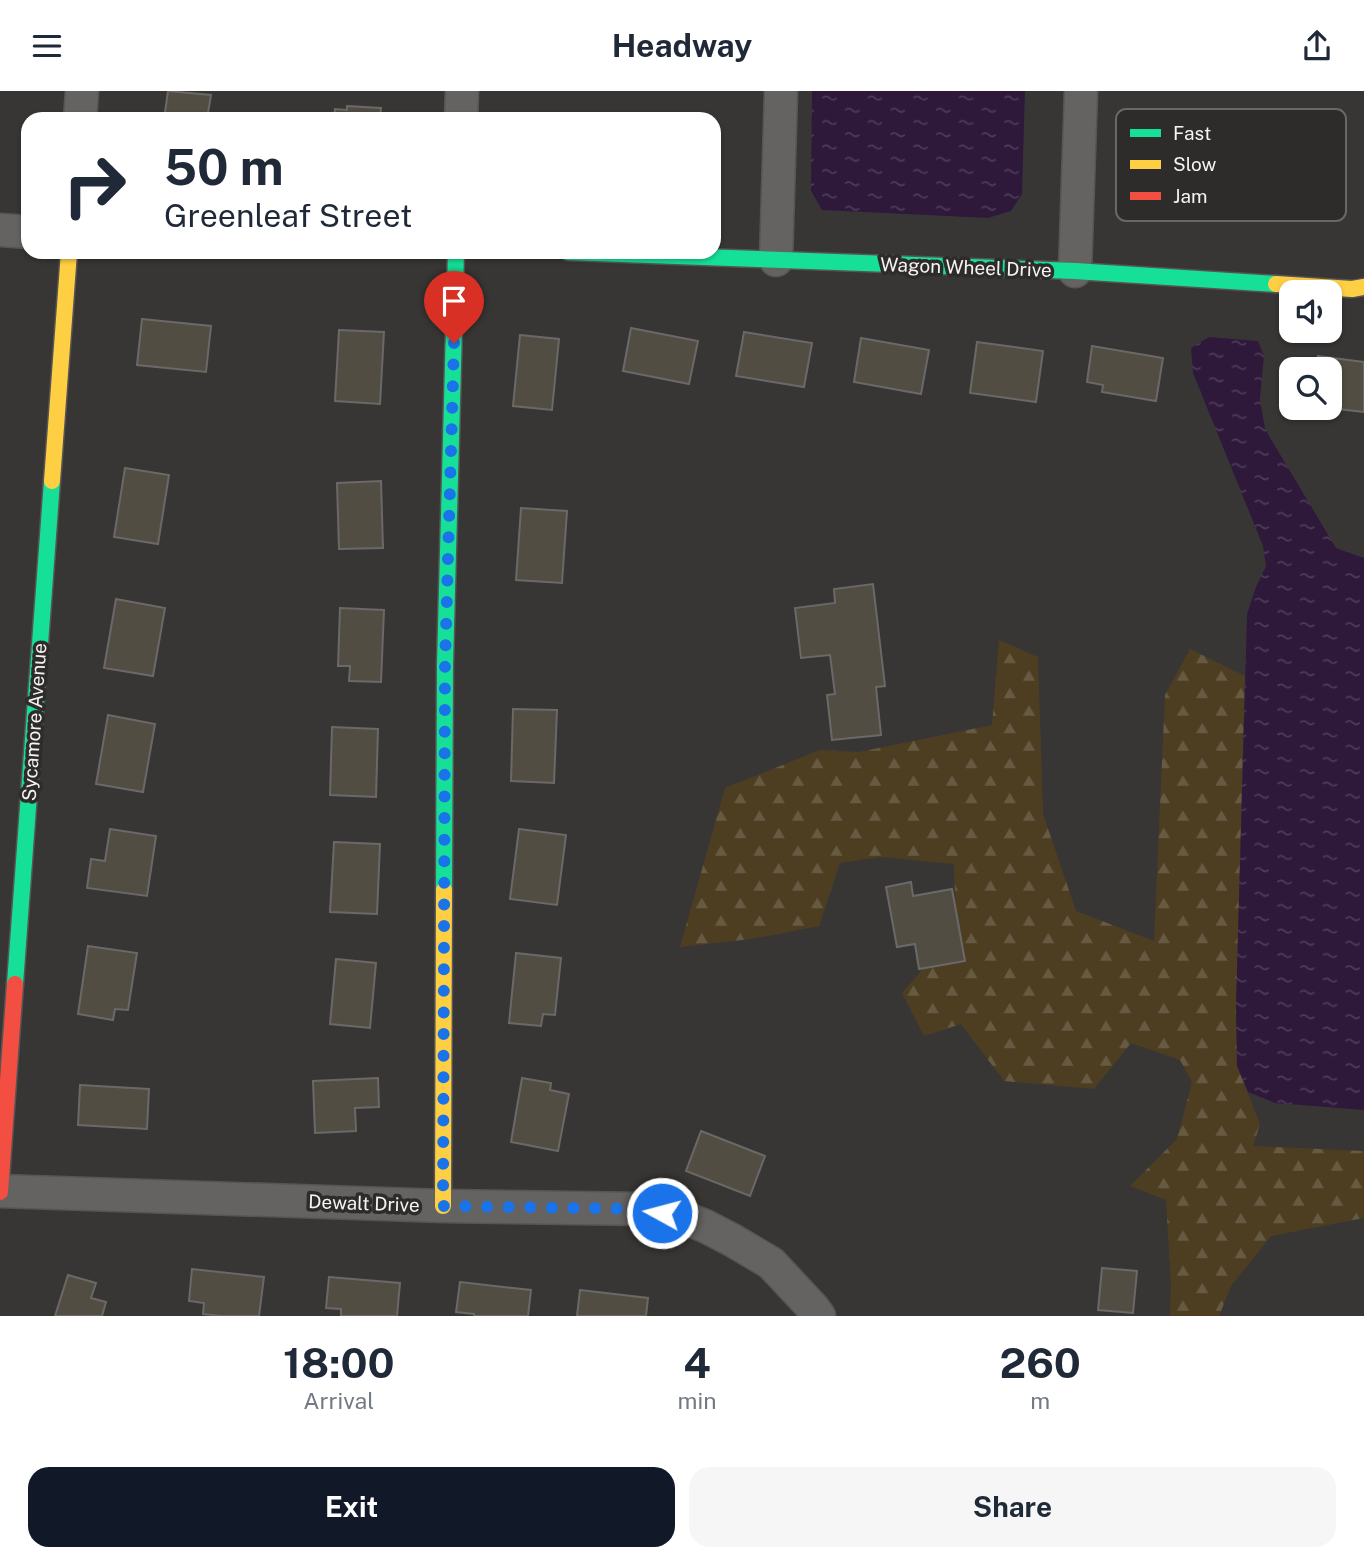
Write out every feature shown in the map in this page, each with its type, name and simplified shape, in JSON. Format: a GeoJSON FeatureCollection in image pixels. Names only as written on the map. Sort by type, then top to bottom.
{"type":"FeatureCollection","features":[{"type":"Feature","properties":{"kind":"street"},"geometry":{"type":"LineString","coordinates":[[80,112],[82,91]]}},
{"type":"Feature","properties":{"kind":"street"},"geometry":{"type":"LineString","coordinates":[[461,112],[462,91]]}},
{"type":"Feature","properties":{"kind":"street"},"geometry":{"type":"LineString","coordinates":[[776,260],[781,91]]}},
{"type":"Feature","properties":{"kind":"street"},"geometry":{"type":"LineString","coordinates":[[1075,271],[1081,91]]}},
{"type":"Feature","properties":{"kind":"street"},"geometry":{"type":"LineString","coordinates":[[0,230],[21,232]]}},
{"type":"Feature","properties":{"kind":"street","name":"Wagon Wheel Drive"},"geometry":{"type":"LineString","coordinates":[[721,258],[1075,271],[1352,289],[1364,287]]}},
{"type":"Feature","properties":{"kind":"street","name":"Sycamore Avenue"},"geometry":{"type":"LineString","coordinates":[[0,1191],[68,259]]}},
{"type":"Feature","properties":{"kind":"street"},"geometry":{"type":"LineString","coordinates":[[443,1206],[445,665],[456,259]]}},
{"type":"Feature","properties":{"kind":"street","name":"Dewalt Drive"},"geometry":{"type":"LineString","coordinates":[[0,1191],[443,1206],[642,1209],[682,1217],[705,1226],[771,1263],[818,1316]]}},
{"type":"Feature","properties":{"kind":"green space"},"geometry":{"type":"Polygon","coordinates":[[[999,640],[1038,657],[1043,814],[1076,911],[1154,941],[1165,695],[1190,649],[1245,676],[1236,1005],[1237,1066],[1260,1124],[1253,1146],[1364,1151],[1364,1218],[1271,1236],[1231,1286],[1219,1316],[1170,1316],[1171,1284],[1166,1200],[1130,1186],[1177,1139],[1192,1082],[1180,1060],[1131,1043],[1094,1089],[1004,1081],[961,1024],[924,1036],[902,993],[956,931],[954,864],[880,857],[840,863],[819,926],[751,939],[680,947],[725,788],[820,750],[859,752],[992,725],[999,640]]]}},
{"type":"Feature","properties":{"kind":"water"},"geometry":{"type":"Polygon","coordinates":[[[812,91],[1025,91],[1022,194],[1011,211],[988,218],[822,210],[811,191],[812,91]]]}},
{"type":"Feature","properties":{"kind":"water"},"geometry":{"type":"Polygon","coordinates":[[[1209,337],[1258,341],[1264,356],[1260,399],[1265,429],[1336,548],[1364,558],[1364,1110],[1275,1103],[1248,1092],[1237,1066],[1236,1005],[1247,614],[1266,566],[1263,546],[1193,373],[1191,348],[1209,337]]]}},
{"type":"Feature","properties":{"kind":"building"},"geometry":{"type":"Polygon","coordinates":[[[168,91],[211,95],[208,112],[165,112],[168,91]]]}},
{"type":"Feature","properties":{"kind":"building"},"geometry":{"type":"Polygon","coordinates":[[[347,106],[381,108],[381,112],[335,112],[335,109],[347,110],[347,106]]]}},
{"type":"Feature","properties":{"kind":"building"},"geometry":{"type":"Polygon","coordinates":[[[142,319],[211,326],[206,372],[137,365],[142,319]]]}},
{"type":"Feature","properties":{"kind":"building"},"geometry":{"type":"Polygon","coordinates":[[[631,328],[698,341],[689,384],[623,371],[631,328]]]}},
{"type":"Feature","properties":{"kind":"building"},"geometry":{"type":"Polygon","coordinates":[[[339,330],[384,332],[380,404],[335,401],[339,330]]]}},
{"type":"Feature","properties":{"kind":"building"},"geometry":{"type":"Polygon","coordinates":[[[744,332],[812,343],[804,387],[736,376],[744,332]]]}},
{"type":"Feature","properties":{"kind":"building"},"geometry":{"type":"Polygon","coordinates":[[[520,335],[559,339],[552,410],[513,406],[520,335]]]}},
{"type":"Feature","properties":{"kind":"building"},"geometry":{"type":"Polygon","coordinates":[[[861,338],[929,350],[921,394],[854,382],[861,338]]]}},
{"type":"Feature","properties":{"kind":"building"},"geometry":{"type":"Polygon","coordinates":[[[977,342],[1043,351],[1036,402],[970,393],[977,342]]]}},
{"type":"Feature","properties":{"kind":"building"},"geometry":{"type":"Polygon","coordinates":[[[1092,346],[1163,358],[1156,401],[1102,392],[1103,385],[1087,382],[1092,346]]]}},
{"type":"Feature","properties":{"kind":"building"},"geometry":{"type":"Polygon","coordinates":[[[1342,359],[1364,362],[1364,412],[1342,409],[1342,359]]]}},
{"type":"Feature","properties":{"kind":"building"},"geometry":{"type":"Polygon","coordinates":[[[125,468],[169,475],[158,544],[114,537],[125,468]]]}},
{"type":"Feature","properties":{"kind":"building"},"geometry":{"type":"Polygon","coordinates":[[[381,481],[383,548],[339,549],[337,483],[381,481]]]}},
{"type":"Feature","properties":{"kind":"building"},"geometry":{"type":"Polygon","coordinates":[[[521,508],[567,511],[562,583],[516,580],[521,508]]]}},
{"type":"Feature","properties":{"kind":"building"},"geometry":{"type":"Polygon","coordinates":[[[873,584],[885,686],[876,687],[881,735],[832,740],[827,695],[835,694],[830,655],[801,658],[795,608],[835,603],[834,589],[873,584]]]}},
{"type":"Feature","properties":{"kind":"building"},"geometry":{"type":"Polygon","coordinates":[[[116,599],[165,608],[153,676],[104,668],[116,599]]]}},
{"type":"Feature","properties":{"kind":"building"},"geometry":{"type":"Polygon","coordinates":[[[340,608],[384,610],[381,682],[349,681],[350,666],[338,666],[340,608]]]}},
{"type":"Feature","properties":{"kind":"building"},"geometry":{"type":"Polygon","coordinates":[[[513,709],[557,710],[554,783],[511,781],[513,709]]]}},
{"type":"Feature","properties":{"kind":"building"},"geometry":{"type":"Polygon","coordinates":[[[108,715],[155,724],[143,792],[96,784],[108,715]]]}},
{"type":"Feature","properties":{"kind":"building"},"geometry":{"type":"Polygon","coordinates":[[[332,727],[378,729],[376,797],[330,795],[332,727]]]}},
{"type":"Feature","properties":{"kind":"building"},"geometry":{"type":"Polygon","coordinates":[[[110,829],[156,836],[147,896],[87,888],[91,859],[105,861],[110,829]]]}},
{"type":"Feature","properties":{"kind":"building"},"geometry":{"type":"Polygon","coordinates":[[[519,829],[566,835],[557,905],[510,899],[519,829]]]}},
{"type":"Feature","properties":{"kind":"building"},"geometry":{"type":"Polygon","coordinates":[[[334,842],[380,844],[377,914],[330,912],[334,842]]]}},
{"type":"Feature","properties":{"kind":"building"},"geometry":{"type":"Polygon","coordinates":[[[911,882],[913,896],[952,889],[965,961],[919,969],[915,944],[897,947],[886,887],[911,882]]]}},
{"type":"Feature","properties":{"kind":"building"},"geometry":{"type":"Polygon","coordinates":[[[88,946],[137,953],[128,1010],[115,1009],[113,1020],[78,1014],[88,946]]]}},
{"type":"Feature","properties":{"kind":"building"},"geometry":{"type":"Polygon","coordinates":[[[516,953],[561,958],[555,1015],[543,1014],[541,1026],[509,1023],[516,953]]]}},
{"type":"Feature","properties":{"kind":"building"},"geometry":{"type":"Polygon","coordinates":[[[336,959],[376,963],[370,1028],[330,1024],[336,959]]]}},
{"type":"Feature","properties":{"kind":"building"},"geometry":{"type":"Polygon","coordinates":[[[378,1078],[379,1107],[355,1108],[356,1131],[315,1133],[313,1081],[378,1078]]]}},
{"type":"Feature","properties":{"kind":"building"},"geometry":{"type":"Polygon","coordinates":[[[522,1078],[551,1083],[550,1090],[569,1094],[558,1151],[511,1142],[522,1078]]]}},
{"type":"Feature","properties":{"kind":"building"},"geometry":{"type":"Polygon","coordinates":[[[80,1085],[149,1089],[147,1129],[78,1125],[80,1085]]]}},
{"type":"Feature","properties":{"kind":"building"},"geometry":{"type":"Polygon","coordinates":[[[701,1131],[765,1156],[750,1196],[686,1171],[701,1131]]]}},
{"type":"Feature","properties":{"kind":"building"},"geometry":{"type":"Polygon","coordinates":[[[1102,1268],[1137,1271],[1133,1313],[1098,1310],[1102,1268]]]}},
{"type":"Feature","properties":{"kind":"building"},"geometry":{"type":"Polygon","coordinates":[[[192,1269],[264,1277],[259,1316],[203,1314],[204,1303],[189,1301],[192,1269]]]}},
{"type":"Feature","properties":{"kind":"building"},"geometry":{"type":"Polygon","coordinates":[[[68,1275],[96,1283],[91,1298],[106,1302],[102,1316],[55,1316],[68,1275]]]}},
{"type":"Feature","properties":{"kind":"building"},"geometry":{"type":"Polygon","coordinates":[[[329,1277],[400,1283],[397,1316],[341,1316],[341,1309],[326,1308],[329,1277]]]}},
{"type":"Feature","properties":{"kind":"building"},"geometry":{"type":"Polygon","coordinates":[[[460,1282],[531,1290],[528,1316],[474,1316],[456,1312],[460,1282]]]}},
{"type":"Feature","properties":{"kind":"building"},"geometry":{"type":"Polygon","coordinates":[[[580,1290],[648,1298],[646,1316],[577,1316],[580,1290]]]}},
{"type":"Feature","properties":{"kind":"traffic: fast"},"geometry":{"type":"LineString","coordinates":[[721,258],[1075,271],[1276,284]]}},
{"type":"Feature","properties":{"kind":"traffic: fast"},"geometry":{"type":"LineString","coordinates":[[444,890],[445,665],[456,259]]}},
{"type":"Feature","properties":{"kind":"traffic: fast"},"geometry":{"type":"LineString","coordinates":[[15,984],[52,481]]}},
{"type":"Feature","properties":{"kind":"traffic: slow"},"geometry":{"type":"LineString","coordinates":[[52,481],[68,259]]}},
{"type":"Feature","properties":{"kind":"traffic: slow"},"geometry":{"type":"LineString","coordinates":[[1276,284],[1352,289],[1364,287]]}},
{"type":"Feature","properties":{"kind":"traffic: slow"},"geometry":{"type":"LineString","coordinates":[[443,1206],[444,890]]}},
{"type":"Feature","properties":{"kind":"traffic: jam"},"geometry":{"type":"LineString","coordinates":[[0,1192],[15,984]]}},
{"type":"Feature","properties":{"kind":"route"},"geometry":{"type":"LineString","coordinates":[[454,343],[445,665],[443,1206],[642,1209],[662,1213]]}}]}
